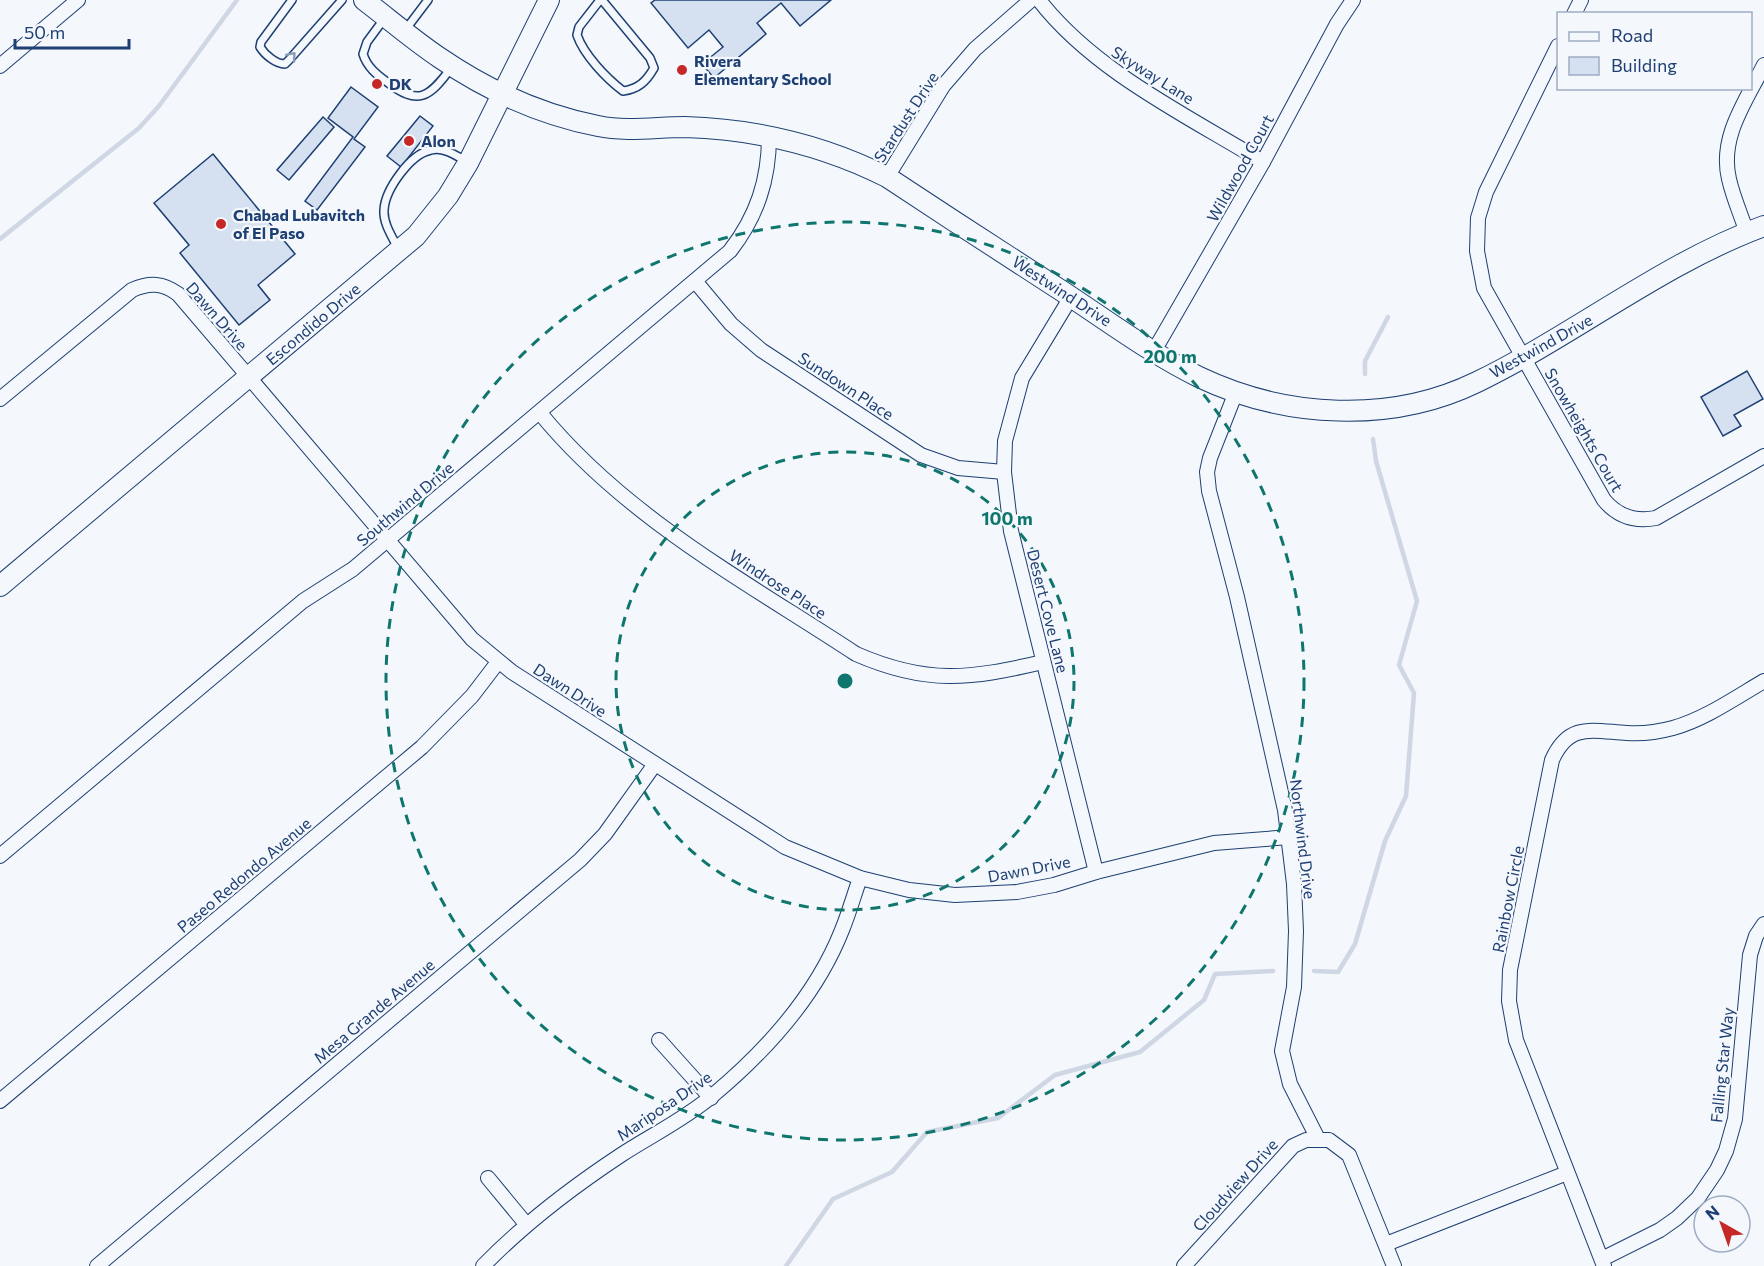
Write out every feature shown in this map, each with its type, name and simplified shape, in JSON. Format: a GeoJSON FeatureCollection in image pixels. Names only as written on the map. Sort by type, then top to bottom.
{"type":"FeatureCollection","features":[{"type":"Feature","properties":{"kind":"main road","name":"Escondido Drive"},"geometry":{"type":"LineString","coordinates":[[0,586],[400,252],[431,219],[468,163],[546,1]]}},
{"type":"Feature","properties":{"kind":"main road","name":"Westwind Drive"},"geometry":{"type":"LineString","coordinates":[[375,6],[405,32],[452,66],[503,94],[554,113],[600,126],[722,129],[769,136],[830,151],[887,177],[1154,351],[1201,378],[1236,392],[1302,408],[1343,411],[1377,410],[1404,406],[1451,393],[1524,357],[1658,280],[1755,230]]}},
{"type":"Feature","properties":{"kind":"street"},"geometry":{"type":"LineString","coordinates":[[0,66],[78,0]]}},
{"type":"Feature","properties":{"kind":"street","name":"Stardust Drive"},"geometry":{"type":"LineString","coordinates":[[887,177],[943,86],[975,49],[1031,0]]}},
{"type":"Feature","properties":{"kind":"street","name":"Skyway Lane"},"geometry":{"type":"LineString","coordinates":[[1039,0],[1077,44],[1101,62],[1263,162]]}},
{"type":"Feature","properties":{"kind":"street","name":"Wildwood Court"},"geometry":{"type":"LineString","coordinates":[[1154,351],[1263,162],[1337,24],[1353,0]]}},
{"type":"Feature","properties":{"kind":"street","name":"Snowheights Court"},"geometry":{"type":"LineString","coordinates":[[1557,48],[1486,192],[1478,219],[1477,251],[1484,288],[1604,500],[1619,514],[1643,520],[1656,518],[1764,456]]}},
{"type":"Feature","properties":{"kind":"street"},"geometry":{"type":"LineString","coordinates":[[1752,89],[1764,65]]}},
{"type":"Feature","properties":{"kind":"street"},"geometry":{"type":"LineString","coordinates":[[1751,90],[1734,124],[1727,146],[1729,180],[1755,230]]}},
{"type":"Feature","properties":{"kind":"street","name":"Southwind Drive"},"geometry":{"type":"LineString","coordinates":[[0,856],[303,601],[353,569],[730,251],[756,210],[766,176],[769,136]]}},
{"type":"Feature","properties":{"kind":"street","name":"Sundown Place"},"geometry":{"type":"LineString","coordinates":[[695,282],[731,324],[761,350],[921,455],[958,468],[1004,472]]}},
{"type":"Feature","properties":{"kind":"street","name":"Dawn Drive"},"geometry":{"type":"LineString","coordinates":[[0,399],[132,290],[157,284],[178,294],[447,613],[498,662],[785,847],[860,878],[909,890],[955,895],[986,894],[1054,885],[1096,872],[1215,843],[1290,837]]}},
{"type":"Feature","properties":{"kind":"street","name":"Desert Cove Lane"},"geometry":{"type":"LineString","coordinates":[[1071,297],[1022,378],[1008,425],[1004,472],[1011,531],[1096,872]]}},
{"type":"Feature","properties":{"kind":"street","name":"Northwind Drive"},"geometry":{"type":"LineString","coordinates":[[1236,392],[1210,458],[1207,472],[1209,491],[1273,749],[1290,837],[1296,931],[1294,987],[1282,1051],[1290,1084],[1318,1139]]}},
{"type":"Feature","properties":{"kind":"street","name":"Windrose Place"},"geometry":{"type":"LineString","coordinates":[[540,413],[585,464],[654,522],[856,654],[879,664],[932,676],[983,675],[1043,662]]}},
{"type":"Feature","properties":{"kind":"street","name":"Paseo Redondo Avenue"},"geometry":{"type":"LineString","coordinates":[[0,1101],[422,747],[472,696],[498,662]]}},
{"type":"Feature","properties":{"kind":"street","name":"Rainbow Circle"},"geometry":{"type":"LineString","coordinates":[[1603,1263],[1516,1040],[1509,1001],[1510,970],[1552,760],[1557,749],[1569,736],[1586,730],[1642,732],[1674,728],[1700,718],[1764,681]]}},
{"type":"Feature","properties":{"kind":"street","name":"Mesa Grande Avenue"},"geometry":{"type":"LineString","coordinates":[[97,1266],[580,860],[605,834],[655,764]]}},
{"type":"Feature","properties":{"kind":"street","name":"Mariposa Drive"},"geometry":{"type":"LineString","coordinates":[[483,1266],[526,1224],[619,1156],[711,1098],[771,1041],[806,997],[842,930],[860,878]]}},
{"type":"Feature","properties":{"kind":"street","name":"Falling Star Way"},"geometry":{"type":"LineString","coordinates":[[1603,1263],[1677,1218],[1698,1198],[1717,1170],[1726,1151],[1735,1119],[1750,955],[1756,936],[1764,924]]}},
{"type":"Feature","properties":{"kind":"street"},"geometry":{"type":"LineString","coordinates":[[659,1040],[711,1098]]}},
{"type":"Feature","properties":{"kind":"street"},"geometry":{"type":"LineString","coordinates":[[1318,1139],[1329,1140],[1349,1155],[1394,1266]]}},
{"type":"Feature","properties":{"kind":"street","name":"Cloudview Drive"},"geometry":{"type":"LineString","coordinates":[[1184,1266],[1293,1146],[1318,1139]]}},
{"type":"Feature","properties":{"kind":"street"},"geometry":{"type":"LineString","coordinates":[[1386,1244],[1568,1173]]}},
{"type":"Feature","properties":{"kind":"street"},"geometry":{"type":"LineString","coordinates":[[488,1179],[526,1224]]}},
{"type":"Feature","properties":{"kind":"lane"},"geometry":{"type":"LineString","coordinates":[[292,0],[261,42],[260,47],[263,52],[279,64],[285,64],[289,60],[342,0]]}},
{"type":"Feature","properties":{"kind":"lane"},"geometry":{"type":"LineString","coordinates":[[405,32],[428,0]]}},
{"type":"Feature","properties":{"kind":"lane"},"geometry":{"type":"LineString","coordinates":[[601,0],[650,58],[654,68],[648,78],[635,89],[623,90],[613,83],[580,44],[576,35],[579,27],[601,0]]}},
{"type":"Feature","properties":{"kind":"lane"},"geometry":{"type":"LineString","coordinates":[[375,6],[363,54],[374,73],[404,95],[412,97],[430,93],[452,66]]}},
{"type":"Feature","properties":{"kind":"lane"},"geometry":{"type":"LineString","coordinates":[[400,252],[387,225],[384,209],[386,200],[404,172],[421,153],[432,149],[444,150],[468,163]]}},
{"type":"Feature","properties":{"kind":"building"},"geometry":{"type":"Polygon","coordinates":[[[655,0],[831,0],[800,26],[781,3],[757,23],[766,34],[714,78],[702,64],[723,47],[709,30],[688,48],[651,3],[655,0]]]}},
{"type":"Feature","properties":{"kind":"building"},"geometry":{"type":"Polygon","coordinates":[[[351,87],[378,107],[354,139],[365,147],[317,210],[305,201],[353,137],[328,118],[351,87]]]}},
{"type":"Feature","properties":{"kind":"building"},"geometry":{"type":"Polygon","coordinates":[[[420,116],[433,126],[401,167],[387,156],[420,116]]]}},
{"type":"Feature","properties":{"kind":"building"},"geometry":{"type":"Polygon","coordinates":[[[323,117],[334,127],[289,180],[277,170],[323,117]]]}},
{"type":"Feature","properties":{"kind":"building","name":"Chabad Lubavitch of El Paso"},"geometry":{"type":"Polygon","coordinates":[[[213,154],[295,254],[258,285],[270,300],[239,325],[180,253],[189,245],[154,203],[213,154]]]}},
{"type":"Feature","properties":{"kind":"building"},"geometry":{"type":"Polygon","coordinates":[[[1747,371],[1763,399],[1734,415],[1741,426],[1723,436],[1701,397],[1747,371]]]}},
{"type":"Feature","properties":{"kind":"waterway"},"geometry":{"type":"LineString","coordinates":[[0,239],[139,128],[159,106],[237,0]]}},
{"type":"Feature","properties":{"kind":"waterway"},"geometry":{"type":"LineString","coordinates":[[1365,374],[1365,361],[1388,317]]}},
{"type":"Feature","properties":{"kind":"waterway"},"geometry":{"type":"LineString","coordinates":[[1314,971],[1338,972],[1355,944],[1385,841],[1406,796],[1414,693],[1399,665],[1417,601],[1376,461],[1373,439]]}},
{"type":"Feature","properties":{"kind":"waterway"},"geometry":{"type":"LineString","coordinates":[[786,1266],[833,1199],[892,1172],[927,1132],[998,1118],[1055,1075],[1140,1052],[1204,1000],[1215,974],[1273,971]]}},
{"type":"Feature","properties":{"kind":"place","name":"Rivera Elementary School"},"geometry":{"type":"Point","coordinates":[682,70]}},
{"type":"Feature","properties":{"kind":"place","name":"DK"},"geometry":{"type":"Point","coordinates":[377,84]}},
{"type":"Feature","properties":{"kind":"place","name":"Alon"},"geometry":{"type":"Point","coordinates":[409,141]}},
{"type":"Feature","properties":{"kind":"place","name":"Chabad Lubavitch of El Paso"},"geometry":{"type":"Point","coordinates":[221,224]}}]}
